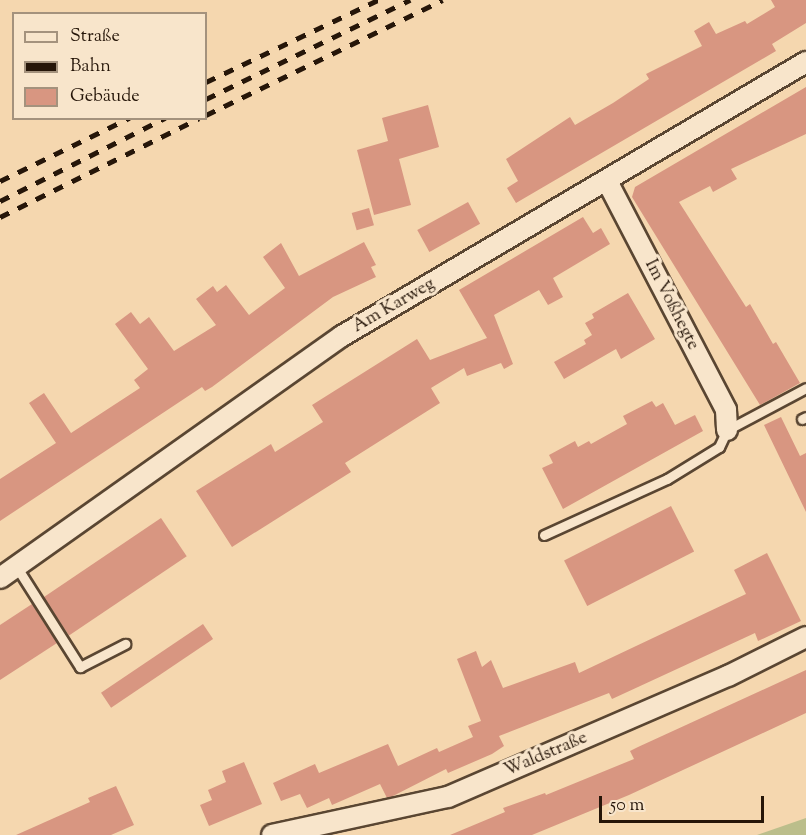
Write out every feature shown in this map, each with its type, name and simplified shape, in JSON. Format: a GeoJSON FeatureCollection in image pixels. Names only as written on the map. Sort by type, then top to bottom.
{"type":"FeatureCollection","features":[{"type":"Feature","properties":{"kind":"street","name":"Am Karweg"},"geometry":{"type":"LineString","coordinates":[[0,578],[342,336],[806,62]]}},
{"type":"Feature","properties":{"kind":"street","name":"Im Voßhegte"},"geometry":{"type":"LineString","coordinates":[[607,181],[726,410],[727,430]]}},
{"type":"Feature","properties":{"kind":"street","name":"Waldstraße"},"geometry":{"type":"LineString","coordinates":[[272,835],[448,797],[728,676],[806,637]]}},
{"type":"Feature","properties":{"kind":"lane"},"geometry":{"type":"LineString","coordinates":[[544,535],[667,479],[718,447],[727,430],[806,388]]}},
{"type":"Feature","properties":{"kind":"lane"},"geometry":{"type":"LineString","coordinates":[[16,566],[80,667],[125,644]]}},
{"type":"Feature","properties":{"kind":"green space"},"geometry":{"type":"Polygon","coordinates":[[[806,818],[806,835],[757,835],[806,818]]]}},
{"type":"Feature","properties":{"kind":"building"},"geometry":{"type":"Polygon","coordinates":[[[771,0],[806,0],[806,23],[772,44],[776,51],[516,203],[507,188],[518,181],[506,159],[570,117],[575,125],[649,79],[646,74],[702,46],[694,31],[709,22],[716,34],[745,21],[747,24],[775,7],[771,0]]]}},
{"type":"Feature","properties":{"kind":"building"},"geometry":{"type":"Polygon","coordinates":[[[806,87],[806,134],[731,169],[737,179],[713,192],[710,186],[679,202],[746,307],[750,304],[773,344],[776,342],[800,383],[760,405],[632,197],[635,187],[806,87]]]}},
{"type":"Feature","properties":{"kind":"building"},"geometry":{"type":"Polygon","coordinates":[[[428,105],[439,147],[399,159],[411,205],[374,215],[357,150],[388,141],[382,118],[428,105]]]}},
{"type":"Feature","properties":{"kind":"building"},"geometry":{"type":"Polygon","coordinates":[[[468,202],[480,224],[429,252],[417,230],[468,202]]]}},
{"type":"Feature","properties":{"kind":"building"},"geometry":{"type":"Polygon","coordinates":[[[369,208],[374,225],[357,230],[352,213],[369,208]]]}},
{"type":"Feature","properties":{"kind":"building"},"geometry":{"type":"Polygon","coordinates":[[[583,217],[593,233],[601,228],[610,244],[553,278],[563,297],[548,305],[539,290],[494,315],[513,364],[504,369],[501,363],[467,376],[464,368],[431,388],[440,403],[345,463],[351,472],[232,547],[196,491],[271,444],[275,452],[323,422],[312,405],[417,339],[430,360],[487,338],[459,290],[583,217]]]}},
{"type":"Feature","properties":{"kind":"building"},"geometry":{"type":"Polygon","coordinates":[[[364,242],[376,265],[371,267],[376,277],[333,297],[212,387],[205,391],[202,387],[0,521],[0,479],[56,443],[29,403],[44,393],[71,433],[140,388],[134,380],[148,369],[115,324],[131,312],[140,324],[149,317],[174,351],[216,325],[196,299],[213,286],[217,292],[226,285],[249,315],[285,288],[263,257],[281,243],[299,276],[364,242]]]}},
{"type":"Feature","properties":{"kind":"building"},"geometry":{"type":"Polygon","coordinates":[[[628,293],[655,339],[621,359],[616,349],[564,379],[554,362],[586,344],[584,340],[592,335],[585,323],[594,318],[592,314],[628,293]]]}},
{"type":"Feature","properties":{"kind":"building"},"geometry":{"type":"Polygon","coordinates":[[[652,401],[656,407],[663,403],[675,425],[695,415],[703,431],[563,509],[542,468],[553,463],[549,455],[575,441],[578,447],[589,441],[591,444],[627,424],[623,416],[652,401]]]}},
{"type":"Feature","properties":{"kind":"building"},"geometry":{"type":"Polygon","coordinates":[[[781,417],[800,456],[806,453],[806,512],[764,425],[781,417]]]}},
{"type":"Feature","properties":{"kind":"building"},"geometry":{"type":"Polygon","coordinates":[[[671,506],[694,551],[587,606],[564,560],[671,506]]]}},
{"type":"Feature","properties":{"kind":"building"},"geometry":{"type":"Polygon","coordinates":[[[161,518],[187,556],[69,636],[43,597],[161,518]]]}},
{"type":"Feature","properties":{"kind":"building"},"geometry":{"type":"Polygon","coordinates":[[[767,553],[801,621],[758,641],[755,633],[612,699],[609,693],[499,736],[504,746],[492,754],[448,773],[446,769],[391,797],[387,798],[380,784],[332,805],[329,798],[307,808],[300,794],[281,801],[273,783],[315,764],[319,773],[388,744],[398,766],[437,748],[439,752],[473,737],[468,726],[481,721],[457,659],[476,651],[482,667],[491,660],[503,688],[575,662],[579,673],[746,594],[734,570],[767,553]]]}},
{"type":"Feature","properties":{"kind":"building"},"geometry":{"type":"Polygon","coordinates":[[[32,604],[57,643],[0,680],[0,625],[32,604]]]}},
{"type":"Feature","properties":{"kind":"building"},"geometry":{"type":"Polygon","coordinates":[[[203,624],[213,639],[111,708],[101,693],[203,624]]]}},
{"type":"Feature","properties":{"kind":"building"},"geometry":{"type":"Polygon","coordinates":[[[806,670],[806,713],[629,795],[532,835],[450,835],[505,812],[503,808],[545,793],[546,795],[634,759],[630,751],[806,670]]]}},
{"type":"Feature","properties":{"kind":"building"},"geometry":{"type":"Polygon","coordinates":[[[244,762],[262,804],[209,826],[200,805],[212,800],[208,790],[226,782],[222,771],[244,762]]]}},
{"type":"Feature","properties":{"kind":"building"},"geometry":{"type":"Polygon","coordinates":[[[116,786],[134,825],[111,835],[16,835],[90,802],[88,798],[116,786]]]}},
{"type":"Feature","properties":{"kind":"railway"},"geometry":{"type":"LineString","coordinates":[[207,82],[378,0]]}},
{"type":"Feature","properties":{"kind":"railway"},"geometry":{"type":"LineString","coordinates":[[207,99],[410,0]]}},
{"type":"Feature","properties":{"kind":"railway"},"geometry":{"type":"LineString","coordinates":[[207,115],[443,0]]}},
{"type":"Feature","properties":{"kind":"railway"},"geometry":{"type":"LineString","coordinates":[[0,181],[125,120]]}},
{"type":"Feature","properties":{"kind":"railway"},"geometry":{"type":"LineString","coordinates":[[0,201],[161,120]]}},
{"type":"Feature","properties":{"kind":"railway"},"geometry":{"type":"LineString","coordinates":[[0,217],[195,120]]}}]}
